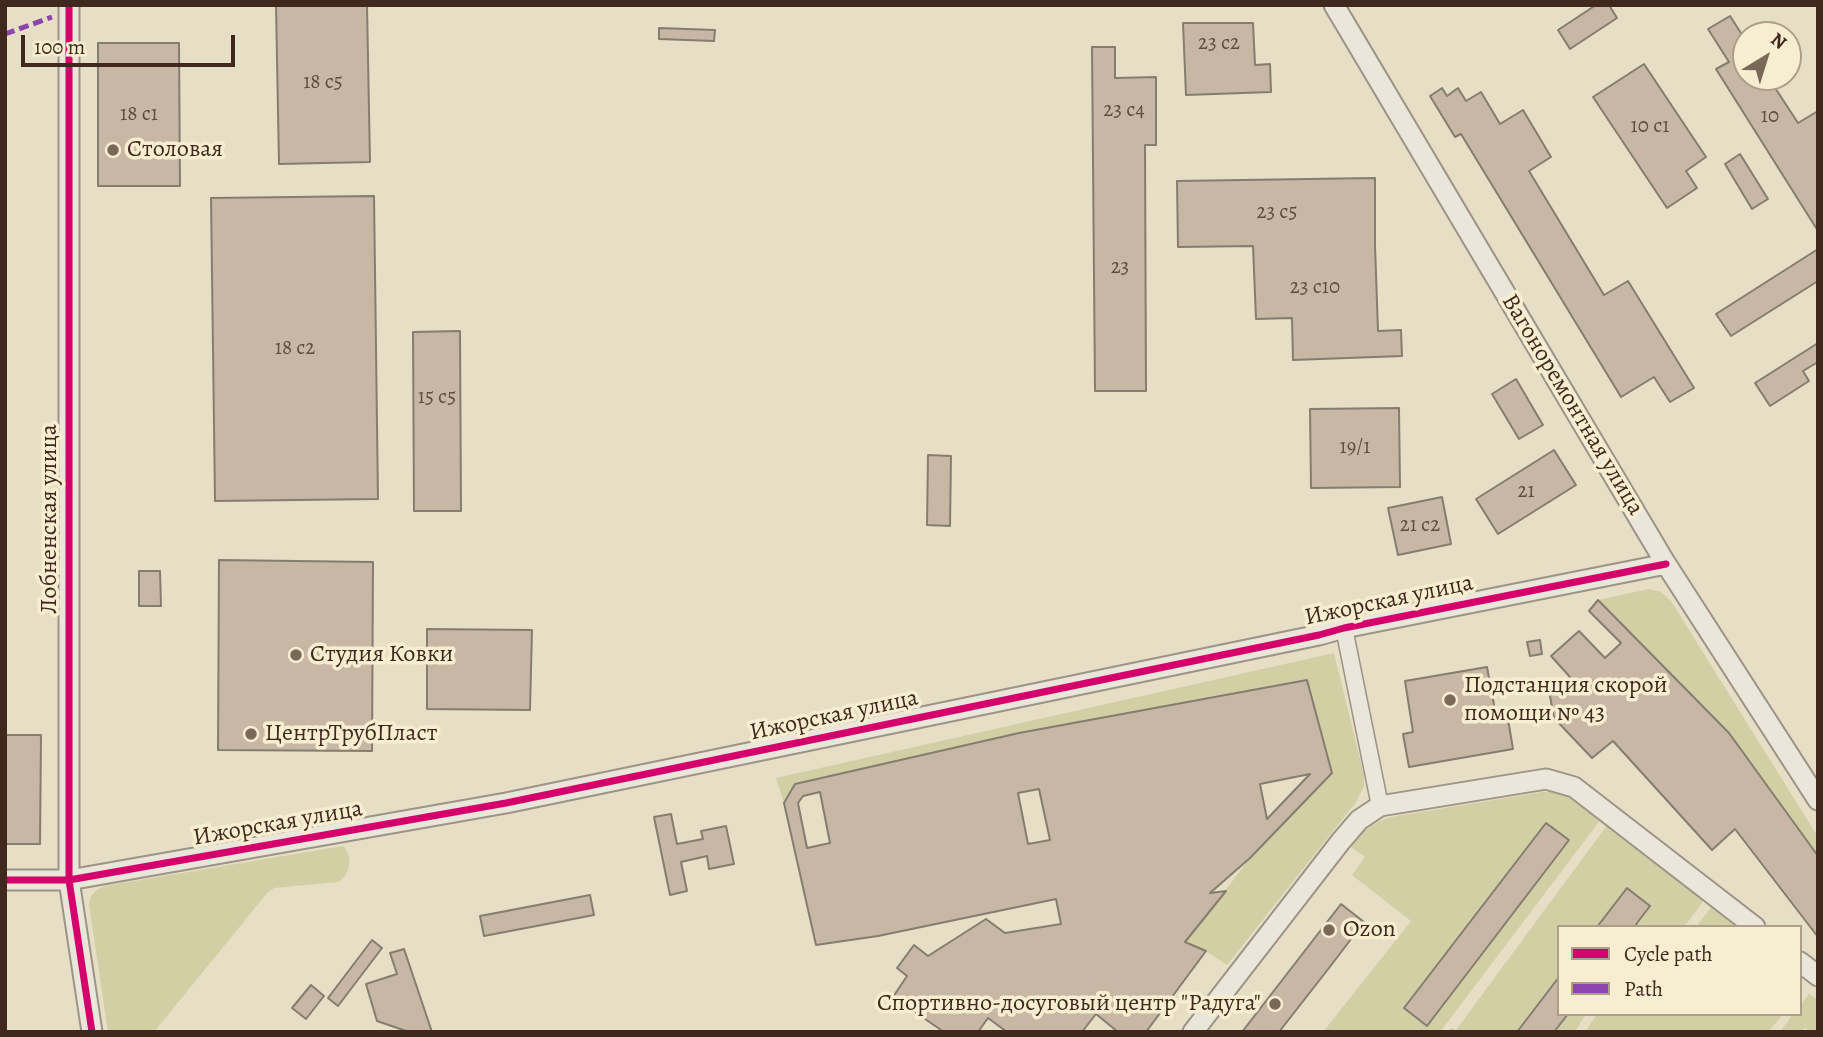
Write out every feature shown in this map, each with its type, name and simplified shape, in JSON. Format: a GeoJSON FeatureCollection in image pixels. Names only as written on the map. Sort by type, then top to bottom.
{"type":"FeatureCollection","features":[{"type":"Feature","properties":{"kind":"street","name":"Лобненская улица"},"geometry":{"type":"LineString","coordinates":[[69,5],[69,880],[92,1032]]}},
{"type":"Feature","properties":{"kind":"street","name":"Вагоноремонтная улица"},"geometry":{"type":"LineString","coordinates":[[1335,5],[1666,564],[1818,800]]}},
{"type":"Feature","properties":{"kind":"street","name":"Ижорская улица"},"geometry":{"type":"LineString","coordinates":[[5,880],[69,880],[519,801],[1278,644],[1344,628],[1666,564]]}},
{"type":"Feature","properties":{"kind":"street"},"geometry":{"type":"LineString","coordinates":[[1344,628],[1380,806]]}},
{"type":"Feature","properties":{"kind":"street"},"geometry":{"type":"LineString","coordinates":[[1193,1032],[1341,841],[1359,820],[1380,806],[1546,779],[1574,787],[1752,925]]}},
{"type":"Feature","properties":{"kind":"street"},"geometry":{"type":"LineString","coordinates":[[1802,964],[1818,976]]}},
{"type":"Feature","properties":{"kind":"shaded area"},"geometry":{"type":"Polygon","coordinates":[[[1649,589],[1661,592],[1671,601],[1818,837],[1818,856],[1729,733],[1598,600],[1649,589]]]}},
{"type":"Feature","properties":{"kind":"shaded area"},"geometry":{"type":"Polygon","coordinates":[[[1334,653],[1364,775],[1364,786],[1356,802],[1227,965],[1206,951],[1185,942],[1250,858],[1331,773],[1306,680],[1023,732],[795,784],[784,803],[776,778],[1334,653]]]}},
{"type":"Feature","properties":{"kind":"shaded area"},"geometry":{"type":"Polygon","coordinates":[[[1542,792],[1560,792],[1601,819],[1440,1032],[1323,1032],[1411,921],[1352,875],[1365,857],[1351,847],[1368,828],[1391,817],[1542,792]],[[1546,823],[1404,1007],[1427,1025],[1569,841],[1546,823]]]}},
{"type":"Feature","properties":{"kind":"shaded area"},"geometry":{"type":"Polygon","coordinates":[[[1608,824],[1705,899],[1686,925],[1636,925],[1650,906],[1627,889],[1599,925],[1557,925],[1557,980],[1517,1032],[1448,1032],[1451,1028],[1456,1030],[1608,824]]]}},
{"type":"Feature","properties":{"kind":"shaded area"},"geometry":{"type":"Polygon","coordinates":[[[343,846],[349,865],[342,879],[338,882],[274,888],[268,892],[154,1032],[108,1032],[89,904],[96,890],[105,886],[343,846]]]}},
{"type":"Feature","properties":{"kind":"shaded area"},"geometry":{"type":"Polygon","coordinates":[[[1713,905],[1738,925],[1698,925],[1713,905]]]}},
{"type":"Feature","properties":{"kind":"shaded area"},"geometry":{"type":"Polygon","coordinates":[[[1809,994],[1818,1000],[1818,1032],[1810,1032],[1805,1028],[1801,1032],[1780,1032],[1792,1016],[1802,1016],[1802,1003],[1809,994]]]}},
{"type":"Feature","properties":{"kind":"shaded area"},"geometry":{"type":"Polygon","coordinates":[[[1566,1016],[1585,1016],[1575,1032],[1554,1032],[1566,1016]]]}},
{"type":"Feature","properties":{"kind":"shaded area"},"geometry":{"type":"Polygon","coordinates":[[[1596,1016],[1781,1016],[1768,1032],[1585,1032],[1596,1016]]]}},
{"type":"Feature","properties":{"kind":"building"},"geometry":{"type":"Polygon","coordinates":[[[276,5],[367,5],[370,162],[279,164],[276,5]]]}},
{"type":"Feature","properties":{"kind":"building"},"geometry":{"type":"Polygon","coordinates":[[[1596,5],[1609,5],[1617,18],[1570,49],[1558,30],[1596,5]]]}},
{"type":"Feature","properties":{"kind":"building"},"geometry":{"type":"Polygon","coordinates":[[[1730,16],[1733,21],[1732,91],[1777,91],[1798,123],[1818,111],[1818,231],[1716,69],[1729,62],[1708,29],[1730,16]]]}},
{"type":"Feature","properties":{"kind":"building"},"geometry":{"type":"Polygon","coordinates":[[[1183,23],[1253,23],[1255,65],[1270,64],[1271,92],[1186,95],[1183,23]]]}},
{"type":"Feature","properties":{"kind":"building"},"geometry":{"type":"Polygon","coordinates":[[[659,28],[715,30],[714,41],[659,39],[659,28]]]}},
{"type":"Feature","properties":{"kind":"building"},"geometry":{"type":"Polygon","coordinates":[[[98,43],[179,43],[180,186],[98,186],[98,43]]]}},
{"type":"Feature","properties":{"kind":"building"},"geometry":{"type":"Polygon","coordinates":[[[1092,47],[1115,47],[1115,78],[1156,77],[1156,145],[1145,145],[1146,391],[1095,391],[1092,47]]]}},
{"type":"Feature","properties":{"kind":"building"},"geometry":{"type":"Polygon","coordinates":[[[1644,64],[1706,157],[1686,171],[1697,188],[1667,208],[1593,97],[1644,64]]]}},
{"type":"Feature","properties":{"kind":"building"},"geometry":{"type":"Polygon","coordinates":[[[1442,88],[1447,96],[1458,88],[1466,101],[1481,92],[1500,124],[1523,110],[1551,157],[1529,171],[1604,295],[1628,281],[1694,388],[1670,402],[1654,377],[1621,397],[1461,134],[1455,137],[1430,96],[1442,88]]]}},
{"type":"Feature","properties":{"kind":"building"},"geometry":{"type":"Polygon","coordinates":[[[1740,154],[1768,199],[1752,209],[1725,164],[1740,154]]]}},
{"type":"Feature","properties":{"kind":"building"},"geometry":{"type":"Polygon","coordinates":[[[1375,178],[1378,331],[1401,330],[1402,356],[1293,360],[1292,318],[1256,319],[1253,246],[1178,247],[1177,181],[1375,178]]]}},
{"type":"Feature","properties":{"kind":"building"},"geometry":{"type":"Polygon","coordinates":[[[374,196],[378,499],[215,501],[211,198],[374,196]]]}},
{"type":"Feature","properties":{"kind":"building"},"geometry":{"type":"Polygon","coordinates":[[[1818,249],[1818,281],[1731,336],[1716,314],[1818,249]]]}},
{"type":"Feature","properties":{"kind":"building"},"geometry":{"type":"Polygon","coordinates":[[[460,331],[461,511],[414,511],[413,332],[460,331]]]}},
{"type":"Feature","properties":{"kind":"building"},"geometry":{"type":"Polygon","coordinates":[[[1818,343],[1818,362],[1803,371],[1809,381],[1770,406],[1755,383],[1818,343]]]}},
{"type":"Feature","properties":{"kind":"building"},"geometry":{"type":"Polygon","coordinates":[[[1516,379],[1543,425],[1519,439],[1492,394],[1516,379]]]}},
{"type":"Feature","properties":{"kind":"building"},"geometry":{"type":"Polygon","coordinates":[[[1399,408],[1400,487],[1311,488],[1310,409],[1399,408]]]}},
{"type":"Feature","properties":{"kind":"building"},"geometry":{"type":"Polygon","coordinates":[[[1554,450],[1576,485],[1498,534],[1476,499],[1554,450]]]}},
{"type":"Feature","properties":{"kind":"building"},"geometry":{"type":"Polygon","coordinates":[[[928,455],[951,456],[950,526],[927,525],[928,455]]]}},
{"type":"Feature","properties":{"kind":"building"},"geometry":{"type":"Polygon","coordinates":[[[1442,497],[1451,544],[1398,555],[1388,508],[1442,497]]]}},
{"type":"Feature","properties":{"kind":"building"},"geometry":{"type":"Polygon","coordinates":[[[219,560],[373,562],[372,751],[218,750],[219,560]]]}},
{"type":"Feature","properties":{"kind":"building"},"geometry":{"type":"Polygon","coordinates":[[[139,571],[160,571],[161,606],[139,606],[139,571]]]}},
{"type":"Feature","properties":{"kind":"building"},"geometry":{"type":"Polygon","coordinates":[[[1598,600],[1729,733],[1818,856],[1818,937],[1735,829],[1712,850],[1613,741],[1592,758],[1554,718],[1550,696],[1570,677],[1551,656],[1579,631],[1605,658],[1621,643],[1589,611],[1598,600]]]}},
{"type":"Feature","properties":{"kind":"building"},"geometry":{"type":"Polygon","coordinates":[[[427,629],[532,630],[530,710],[427,709],[427,629]]]}},
{"type":"Feature","properties":{"kind":"building"},"geometry":{"type":"Polygon","coordinates":[[[1540,640],[1542,654],[1530,656],[1527,642],[1540,640]]]}},
{"type":"Feature","properties":{"kind":"building","name":"Подстанция скорой помощи № 43"},"geometry":{"type":"Polygon","coordinates":[[[1487,667],[1497,721],[1508,719],[1513,749],[1409,767],[1403,734],[1413,732],[1405,681],[1487,667]]]}},
{"type":"Feature","properties":{"kind":"building"},"geometry":{"type":"Polygon","coordinates":[[[1307,680],[1332,773],[1250,858],[1210,893],[1226,891],[1185,942],[1206,951],[1146,1032],[1118,1032],[1096,1014],[1082,1032],[1007,1032],[988,1018],[978,1032],[944,1032],[893,997],[907,976],[897,968],[914,945],[928,956],[986,919],[1005,933],[1061,924],[1056,899],[878,936],[816,945],[784,803],[795,784],[1019,733],[1307,680]],[[1310,774],[1260,784],[1267,819],[1310,774]],[[1039,789],[1018,793],[1028,844],[1050,840],[1039,789]],[[820,792],[803,796],[798,803],[807,848],[830,843],[820,792]]]}},
{"type":"Feature","properties":{"kind":"building"},"geometry":{"type":"Polygon","coordinates":[[[5,735],[41,735],[40,844],[5,844],[5,735]]]}},
{"type":"Feature","properties":{"kind":"building"},"geometry":{"type":"Polygon","coordinates":[[[671,814],[677,844],[703,839],[701,831],[726,826],[734,864],[709,869],[707,856],[681,862],[687,891],[670,895],[654,817],[671,814]]]}},
{"type":"Feature","properties":{"kind":"building"},"geometry":{"type":"Polygon","coordinates":[[[1546,823],[1569,840],[1427,1026],[1404,1008],[1546,823]]]}},
{"type":"Feature","properties":{"kind":"building"},"geometry":{"type":"Polygon","coordinates":[[[1627,888],[1650,906],[1636,925],[1599,925],[1627,888]]]}},
{"type":"Feature","properties":{"kind":"building"},"geometry":{"type":"Polygon","coordinates":[[[590,895],[594,915],[484,936],[480,916],[590,895]]]}},
{"type":"Feature","properties":{"kind":"building"},"geometry":{"type":"Polygon","coordinates":[[[1341,904],[1364,922],[1329,968],[1279,1032],[1242,1032],[1341,904]]]}},
{"type":"Feature","properties":{"kind":"building"},"geometry":{"type":"Polygon","coordinates":[[[372,940],[382,948],[338,1006],[328,998],[372,940]]]}},
{"type":"Feature","properties":{"kind":"building"},"geometry":{"type":"Polygon","coordinates":[[[404,949],[432,1032],[409,1032],[377,1021],[366,984],[397,974],[390,953],[404,949]]]}},
{"type":"Feature","properties":{"kind":"building"},"geometry":{"type":"Polygon","coordinates":[[[1557,980],[1557,1016],[1566,1016],[1554,1032],[1517,1032],[1557,980]]]}},
{"type":"Feature","properties":{"kind":"building"},"geometry":{"type":"Polygon","coordinates":[[[311,985],[324,996],[306,1019],[292,1008],[311,985]]]}},
{"type":"Feature","properties":{"kind":"marked path"},"geometry":{"type":"LineString","coordinates":[[5,34],[52,17]]}},
{"type":"Feature","properties":{"kind":"cycle path"},"geometry":{"type":"LineString","coordinates":[[69,5],[69,880],[92,1032]]}},
{"type":"Feature","properties":{"kind":"cycle path"},"geometry":{"type":"LineString","coordinates":[[5,880],[69,880],[506,803],[1344,628],[1666,564]]}},
{"type":"Feature","properties":{"kind":"place","name":"Столовая"},"geometry":{"type":"Point","coordinates":[113,150]}},
{"type":"Feature","properties":{"kind":"place","name":"Студия Ковки"},"geometry":{"type":"Point","coordinates":[296,655]}},
{"type":"Feature","properties":{"kind":"place","name":"Подстанция скорой помощи № 43"},"geometry":{"type":"Point","coordinates":[1450,700]}},
{"type":"Feature","properties":{"kind":"place","name":"ЦентрТрубПласт"},"geometry":{"type":"Point","coordinates":[251,734]}},
{"type":"Feature","properties":{"kind":"place","name":"Ozon"},"geometry":{"type":"Point","coordinates":[1329,930]}},
{"type":"Feature","properties":{"kind":"place","name":"Спортивно-досуговый центр \"Радуга\""},"geometry":{"type":"Point","coordinates":[1275,1004]}}]}
